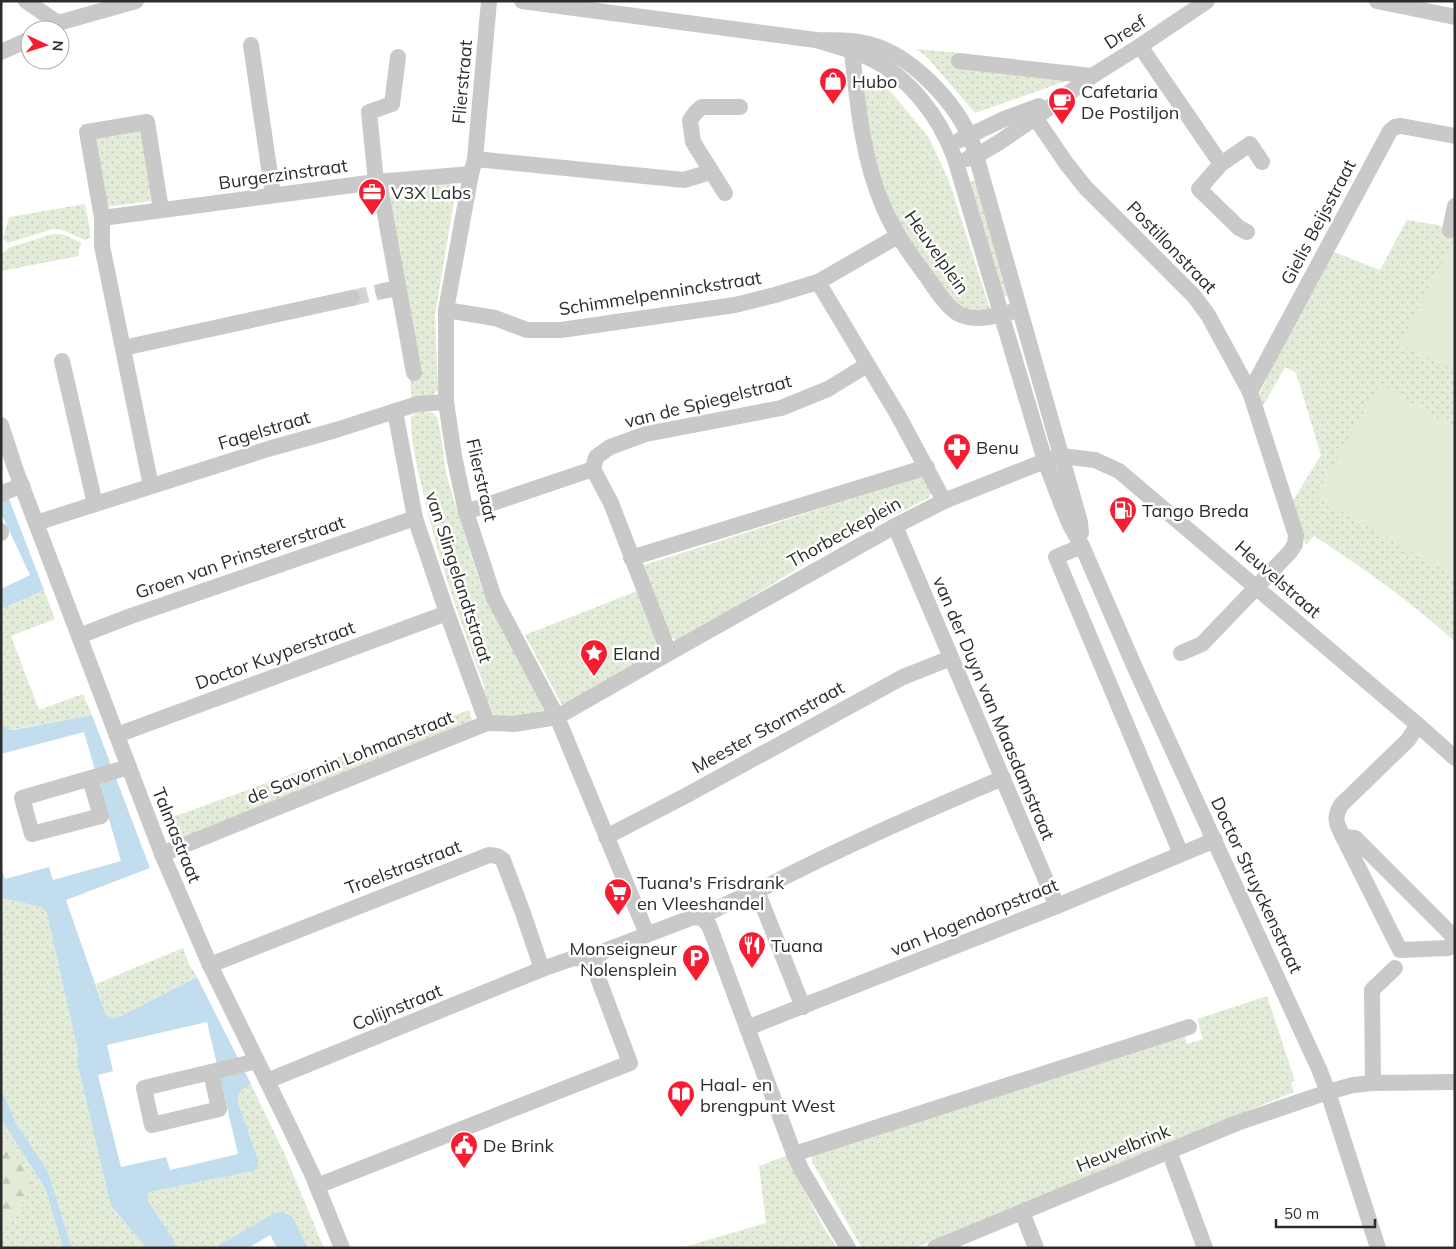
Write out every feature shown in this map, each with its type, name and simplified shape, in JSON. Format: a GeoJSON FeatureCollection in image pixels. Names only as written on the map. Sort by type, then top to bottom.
{"type":"FeatureCollection","features":[{"type":"Feature","properties":{"kind":"street"},"geometry":{"type":"LineString","coordinates":[[26,1],[45,20]]}},
{"type":"Feature","properties":{"kind":"street"},"geometry":{"type":"LineString","coordinates":[[70,21],[136,1]]}},
{"type":"Feature","properties":{"kind":"street","name":"Flierstraat"},"geometry":{"type":"LineString","coordinates":[[489,1],[473,166],[446,310],[446,402],[454,456],[466,512],[494,598],[556,717],[647,934]]}},
{"type":"Feature","properties":{"kind":"street"},"geometry":{"type":"LineString","coordinates":[[522,1],[851,46],[871,45],[888,51],[915,68],[948,103],[969,135],[1061,456]]}},
{"type":"Feature","properties":{"kind":"street","name":"Dreef"},"geometry":{"type":"LineString","coordinates":[[956,163],[976,156],[1032,114],[1064,97],[1092,76],[1207,1]]}},
{"type":"Feature","properties":{"kind":"street"},"geometry":{"type":"LineString","coordinates":[[1377,1],[1455,17]]}},
{"type":"Feature","properties":{"kind":"street"},"geometry":{"type":"LineString","coordinates":[[1,52],[20,44]]}},
{"type":"Feature","properties":{"kind":"street"},"geometry":{"type":"LineString","coordinates":[[252,45],[273,195]]}},
{"type":"Feature","properties":{"kind":"street","name":"Heuvelplein"},"geometry":{"type":"LineString","coordinates":[[851,46],[881,64],[909,86],[926,105],[950,145],[1045,461]]}},
{"type":"Feature","properties":{"kind":"street","name":"Heuvelplein"},"geometry":{"type":"LineString","coordinates":[[851,46],[870,169],[883,207],[898,236],[935,287],[957,313],[979,318],[1002,314]]}},
{"type":"Feature","properties":{"kind":"street"},"geometry":{"type":"LineString","coordinates":[[1140,46],[1222,164]]}},
{"type":"Feature","properties":{"kind":"street"},"geometry":{"type":"LineString","coordinates":[[398,57],[392,104],[369,112],[391,290],[414,373]]}},
{"type":"Feature","properties":{"kind":"street"},"geometry":{"type":"LineString","coordinates":[[959,62],[1092,76]]}},
{"type":"Feature","properties":{"kind":"street"},"geometry":{"type":"LineString","coordinates":[[725,193],[693,142],[690,120],[702,107],[740,107]]}},
{"type":"Feature","properties":{"kind":"street","name":"Dreef"},"geometry":{"type":"LineString","coordinates":[[950,145],[1004,119],[1032,114]]}},
{"type":"Feature","properties":{"kind":"street","name":"Postillonstraat"},"geometry":{"type":"LineString","coordinates":[[1032,114],[1085,187],[1198,301],[1208,315],[1250,392],[1296,535],[1295,544],[1290,552],[1202,644],[1181,653]]}},
{"type":"Feature","properties":{"kind":"street"},"geometry":{"type":"LineString","coordinates":[[151,486],[102,246],[102,218],[87,132],[147,122],[161,210]]}},
{"type":"Feature","properties":{"kind":"street","name":"Gielis Beijsstraat"},"geometry":{"type":"LineString","coordinates":[[1250,392],[1390,131],[1395,127],[1401,126],[1455,136]]}},
{"type":"Feature","properties":{"kind":"street"},"geometry":{"type":"LineString","coordinates":[[1247,232],[1239,228],[1199,189],[1222,164],[1250,144],[1262,162]]}},
{"type":"Feature","properties":{"kind":"street","name":"Burgerzinstraat"},"geometry":{"type":"LineString","coordinates":[[102,218],[378,182],[473,166],[684,180],[706,174],[709,168]]}},
{"type":"Feature","properties":{"kind":"street"},"geometry":{"type":"LineString","coordinates":[[1450,230],[1455,206]]}},
{"type":"Feature","properties":{"kind":"street","name":"Schimmelpenninckstraat"},"geometry":{"type":"LineString","coordinates":[[446,310],[496,318],[527,330],[561,330],[735,305],[775,296],[818,282],[898,236]]}},
{"type":"Feature","properties":{"kind":"street"},"geometry":{"type":"LineString","coordinates":[[818,282],[899,417],[944,501]]}},
{"type":"Feature","properties":{"kind":"street"},"geometry":{"type":"LineString","coordinates":[[123,348],[352,298]]}},
{"type":"Feature","properties":{"kind":"street"},"geometry":{"type":"LineString","coordinates":[[1002,314],[1020,310]]}},
{"type":"Feature","properties":{"kind":"street"},"geometry":{"type":"LineString","coordinates":[[62,361],[95,504]]}},
{"type":"Feature","properties":{"kind":"street","name":"van de Spiegelstraat"},"geometry":{"type":"LineString","coordinates":[[593,469],[596,457],[610,447],[646,434],[781,408],[828,389],[867,365]]}},
{"type":"Feature","properties":{"kind":"street","name":"Fagelstraat"},"geometry":{"type":"LineString","coordinates":[[36,523],[417,404],[446,402]]}},
{"type":"Feature","properties":{"kind":"street","name":"van Slingelandtstraat"},"geometry":{"type":"LineString","coordinates":[[395,411],[415,518],[487,723]]}},
{"type":"Feature","properties":{"kind":"street","name":"Talmastraat"},"geometry":{"type":"LineString","coordinates":[[1,425],[8,448],[10,490],[36,523],[117,735],[122,769],[162,854],[210,965],[249,1063],[267,1081],[290,1126],[342,1248]]}},
{"type":"Feature","properties":{"kind":"street","name":"Thorbeckeplein"},"geometry":{"type":"LineString","coordinates":[[556,717],[894,526],[944,501],[1061,456]]}},
{"type":"Feature","properties":{"kind":"street","name":"Doctor Struyckenstraat"},"geometry":{"type":"LineString","coordinates":[[1061,456],[1080,522],[1082,546]]}},
{"type":"Feature","properties":{"kind":"street","name":"Heuvelstraat"},"geometry":{"type":"LineString","coordinates":[[1061,456],[1095,460],[1119,471],[1256,586],[1455,758]]}},
{"type":"Feature","properties":{"kind":"street","name":"Doctor Struyckenstraat"},"geometry":{"type":"LineString","coordinates":[[1045,461],[1066,514],[1136,670],[1320,1068],[1378,1248]]}},
{"type":"Feature","properties":{"kind":"street","name":"Thorbeckeplein"},"geometry":{"type":"LineString","coordinates":[[631,558],[927,467]]}},
{"type":"Feature","properties":{"kind":"street"},"geometry":{"type":"LineString","coordinates":[[466,512],[593,469],[611,503],[669,652]]}},
{"type":"Feature","properties":{"kind":"street","name":"Groen van Prinstererstraat"},"geometry":{"type":"LineString","coordinates":[[79,636],[131,616],[415,518]]}},
{"type":"Feature","properties":{"kind":"street","name":"van der Duyn van Maasdamstraat"},"geometry":{"type":"LineString","coordinates":[[894,526],[1057,906]]}},
{"type":"Feature","properties":{"kind":"street"},"geometry":{"type":"LineString","coordinates":[[1082,546],[1056,557],[1181,854]]}},
{"type":"Feature","properties":{"kind":"street","name":"Doctor Kuyperstraat"},"geometry":{"type":"LineString","coordinates":[[117,735],[447,613]]}},
{"type":"Feature","properties":{"kind":"street","name":"Meester Stormstraat"},"geometry":{"type":"LineString","coordinates":[[606,837],[903,677],[951,658]]}},
{"type":"Feature","properties":{"kind":"street","name":"de Savornin Lohmanstraat"},"geometry":{"type":"LineString","coordinates":[[162,854],[487,723],[514,724],[556,717]]}},
{"type":"Feature","properties":{"kind":"street"},"geometry":{"type":"LineString","coordinates":[[1343,837],[1355,838],[1452,934],[1454,944],[1448,948],[1400,950],[1343,837],[1335,818],[1341,805],[1408,740],[1418,725]]}},
{"type":"Feature","properties":{"kind":"street"},"geometry":{"type":"LineString","coordinates":[[94,778],[101,816],[32,834],[22,798],[122,769]]}},
{"type":"Feature","properties":{"kind":"street"},"geometry":{"type":"LineString","coordinates":[[702,918],[716,909],[757,891],[875,832],[1002,778]]}},
{"type":"Feature","properties":{"kind":"street","name":"van Hogendorpstraat"},"geometry":{"type":"LineString","coordinates":[[747,1028],[1057,906],[1215,840]]}},
{"type":"Feature","properties":{"kind":"street","name":"Troelstrastraat"},"geometry":{"type":"LineString","coordinates":[[210,965],[489,855],[494,855],[500,856],[503,860],[542,969]]}},
{"type":"Feature","properties":{"kind":"street"},"geometry":{"type":"LineString","coordinates":[[757,891],[803,1007]]}},
{"type":"Feature","properties":{"kind":"street"},"geometry":{"type":"LineString","coordinates":[[317,1186],[577,1082],[630,1063],[595,970],[596,958],[602,952],[694,917],[702,918],[709,925],[794,1154],[802,1171],[848,1248]]}},
{"type":"Feature","properties":{"kind":"street"},"geometry":{"type":"LineString","coordinates":[[542,969],[574,958],[596,958]]}},
{"type":"Feature","properties":{"kind":"street"},"geometry":{"type":"LineString","coordinates":[[1373,1083],[1372,990],[1395,968]]}},
{"type":"Feature","properties":{"kind":"street","name":"Colijnstraat"},"geometry":{"type":"LineString","coordinates":[[267,1081],[542,969]]}},
{"type":"Feature","properties":{"kind":"street"},"geometry":{"type":"LineString","coordinates":[[794,1154],[1189,1027]]}},
{"type":"Feature","properties":{"kind":"street"},"geometry":{"type":"LineString","coordinates":[[214,1072],[219,1109],[152,1125],[144,1088],[249,1063]]}},
{"type":"Feature","properties":{"kind":"street","name":"Heuvelbrink"},"geometry":{"type":"LineString","coordinates":[[935,1248],[1237,1123],[1328,1092],[1353,1085],[1373,1083],[1455,1082]]}},
{"type":"Feature","properties":{"kind":"street"},"geometry":{"type":"LineString","coordinates":[[1169,1151],[1205,1248]]}},
{"type":"Feature","properties":{"kind":"street"},"geometry":{"type":"LineString","coordinates":[[1022,1212],[1036,1248]]}},
{"type":"Feature","properties":{"kind":"green space"},"geometry":{"type":"Polygon","coordinates":[[[916,49],[961,53],[959,66],[1072,79],[975,113],[927,57],[916,49]]]}},
{"type":"Feature","properties":{"kind":"green space"},"geometry":{"type":"Polygon","coordinates":[[[862,75],[880,84],[893,94],[929,138],[949,181],[991,312],[962,311],[900,232],[868,141],[862,75]]]}},
{"type":"Feature","properties":{"kind":"green space"},"geometry":{"type":"Polygon","coordinates":[[[141,129],[151,201],[106,207],[96,136],[141,129]]]}},
{"type":"Feature","properties":{"kind":"green space"},"geometry":{"type":"Polygon","coordinates":[[[978,178],[1008,296],[1004,297],[968,184],[978,178]]]}},
{"type":"Feature","properties":{"kind":"green space"},"geometry":{"type":"Polygon","coordinates":[[[457,183],[435,315],[438,390],[432,396],[412,399],[390,200],[394,187],[457,183]]]}},
{"type":"Feature","properties":{"kind":"green space"},"geometry":{"type":"Polygon","coordinates":[[[85,204],[91,237],[85,240],[62,230],[53,229],[8,243],[3,239],[9,217],[85,204]]]}},
{"type":"Feature","properties":{"kind":"green space"},"geometry":{"type":"Polygon","coordinates":[[[1407,220],[1438,225],[1455,235],[1455,642],[1422,613],[1351,560],[1314,536],[1306,545],[1292,502],[1321,455],[1296,373],[1285,367],[1263,406],[1259,395],[1275,361],[1334,252],[1380,270],[1407,220]]]}},
{"type":"Feature","properties":{"kind":"green space"},"geometry":{"type":"Polygon","coordinates":[[[52,234],[62,234],[82,243],[79,248],[79,256],[1,271],[1,253],[8,248],[52,234]]]}},
{"type":"Feature","properties":{"kind":"green space"},"geometry":{"type":"Polygon","coordinates":[[[1455,242],[1455,371],[1400,344],[1455,242]]]}},
{"type":"Feature","properties":{"kind":"green space"},"geometry":{"type":"Polygon","coordinates":[[[1380,384],[1455,428],[1455,577],[1315,496],[1380,384]]]}},
{"type":"Feature","properties":{"kind":"green space"},"geometry":{"type":"Polygon","coordinates":[[[417,412],[433,413],[437,417],[446,473],[482,589],[544,710],[515,718],[495,717],[481,691],[485,688],[443,567],[417,464],[411,417],[417,412]]]}},
{"type":"Feature","properties":{"kind":"green space"},"geometry":{"type":"Polygon","coordinates":[[[923,476],[932,491],[929,498],[842,541],[732,609],[676,640],[669,635],[641,566],[923,476]]]}},
{"type":"Feature","properties":{"kind":"green space"},"geometry":{"type":"Polygon","coordinates":[[[44,590],[55,619],[11,636],[39,710],[83,694],[92,715],[10,730],[1,723],[1,609],[44,590]]]}},
{"type":"Feature","properties":{"kind":"green space"},"geometry":{"type":"Polygon","coordinates":[[[637,591],[661,648],[562,705],[525,635],[637,591]]]}},
{"type":"Feature","properties":{"kind":"green space"},"geometry":{"type":"Polygon","coordinates":[[[469,710],[473,722],[175,840],[167,819],[469,710]]]}},
{"type":"Feature","properties":{"kind":"green space"},"geometry":{"type":"Polygon","coordinates":[[[1,898],[41,907],[47,914],[78,1052],[77,1062],[111,1204],[113,1209],[146,1248],[72,1248],[46,1168],[16,1123],[1,1089],[1,898]]]}},
{"type":"Feature","properties":{"kind":"green space"},"geometry":{"type":"Polygon","coordinates":[[[183,948],[189,964],[197,977],[117,1018],[113,1019],[106,1015],[96,984],[183,948]]]}},
{"type":"Feature","properties":{"kind":"green space"},"geometry":{"type":"Polygon","coordinates":[[[1267,996],[1295,1081],[1291,1082],[1294,1092],[915,1248],[862,1248],[812,1162],[812,1155],[1184,1035],[1187,1044],[1203,1039],[1197,1019],[1267,996]]]}},
{"type":"Feature","properties":{"kind":"green space"},"geometry":{"type":"Polygon","coordinates":[[[251,1084],[285,1155],[324,1248],[308,1248],[290,1215],[277,1213],[214,1248],[177,1248],[174,1240],[148,1201],[149,1192],[254,1171],[258,1160],[238,1102],[241,1091],[251,1084]]]}},
{"type":"Feature","properties":{"kind":"green space"},"geometry":{"type":"Polygon","coordinates":[[[1,1119],[45,1188],[63,1248],[1,1248],[1,1119]]]}},
{"type":"Feature","properties":{"kind":"green space"},"geometry":{"type":"Polygon","coordinates":[[[1,1142],[5,1143],[21,1164],[33,1186],[15,1215],[1,1227],[1,1142]]]}},
{"type":"Feature","properties":{"kind":"green space"},"geometry":{"type":"Polygon","coordinates":[[[786,1156],[824,1228],[837,1248],[681,1248],[766,1223],[759,1166],[786,1156]]]}},
{"type":"Feature","properties":{"kind":"water"},"geometry":{"type":"Polygon","coordinates":[[[1,478],[44,590],[1,609],[1,589],[30,575],[1,513],[1,478]]]}},
{"type":"Feature","properties":{"kind":"water"},"geometry":{"type":"Polygon","coordinates":[[[92,715],[150,868],[66,900],[106,1015],[117,1018],[197,977],[251,1084],[241,1091],[238,1102],[258,1160],[258,1168],[254,1171],[149,1192],[148,1201],[174,1240],[177,1248],[146,1248],[111,1206],[77,1062],[78,1052],[47,914],[41,907],[1,898],[1,868],[5,879],[49,867],[53,880],[121,861],[84,732],[1,754],[1,723],[7,729],[13,730],[92,715]],[[207,1022],[107,1045],[113,1071],[98,1075],[121,1167],[166,1157],[170,1170],[238,1154],[207,1022]]]}},
{"type":"Feature","properties":{"kind":"water"},"geometry":{"type":"Polygon","coordinates":[[[1,1089],[16,1123],[46,1168],[72,1248],[63,1248],[45,1188],[1,1119],[1,1089]]]}},
{"type":"Feature","properties":{"kind":"water"},"geometry":{"type":"Polygon","coordinates":[[[282,1212],[293,1218],[308,1248],[277,1248],[270,1235],[248,1248],[214,1248],[273,1214],[282,1212]]]}},
{"type":"Feature","properties":{"kind":"tunnel"},"geometry":{"type":"LineString","coordinates":[[352,298],[383,291]]}},
{"type":"Feature","properties":{"kind":"place","name":"Hubo"},"geometry":{"type":"Point","coordinates":[833,105]}},
{"type":"Feature","properties":{"kind":"place","name":"Cafetaria De Postiljon"},"geometry":{"type":"Point","coordinates":[1062,125]}},
{"type":"Feature","properties":{"kind":"place","name":"V3X Labs"},"geometry":{"type":"Point","coordinates":[372,216]}},
{"type":"Feature","properties":{"kind":"place","name":"Benu"},"geometry":{"type":"Point","coordinates":[957,471]}},
{"type":"Feature","properties":{"kind":"place","name":"Tango Breda"},"geometry":{"type":"Point","coordinates":[1123,534]}},
{"type":"Feature","properties":{"kind":"place","name":"Eland"},"geometry":{"type":"Point","coordinates":[594,677]}},
{"type":"Feature","properties":{"kind":"place","name":"Tuana's Frisdrank en Vleeshandel"},"geometry":{"type":"Point","coordinates":[618,916]}},
{"type":"Feature","properties":{"kind":"place","name":"Tuana"},"geometry":{"type":"Point","coordinates":[752,969]}},
{"type":"Feature","properties":{"kind":"place","name":"Monseigneur Nolensplein"},"geometry":{"type":"Point","coordinates":[696,982]}},
{"type":"Feature","properties":{"kind":"place","name":"Haal- en brengpunt West"},"geometry":{"type":"Point","coordinates":[681,1118]}},
{"type":"Feature","properties":{"kind":"place","name":"De Brink"},"geometry":{"type":"Point","coordinates":[464,1169]}}]}
